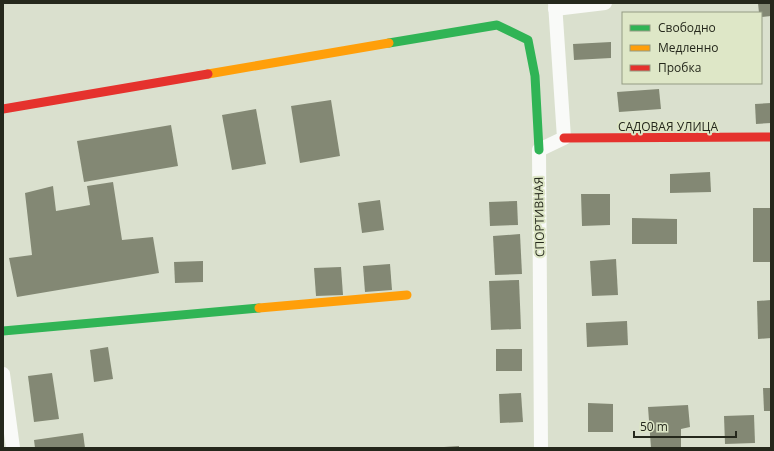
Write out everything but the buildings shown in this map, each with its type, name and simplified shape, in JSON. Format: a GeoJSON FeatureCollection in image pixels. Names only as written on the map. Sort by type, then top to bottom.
{"type":"FeatureCollection","features":[{"type":"Feature","properties":{"kind":"street"},"geometry":{"type":"LineString","coordinates":[[3,109],[497,25],[528,40],[535,76],[539,150],[564,138],[555,6],[605,3]]}},
{"type":"Feature","properties":{"kind":"street","name":"САДОВАЯ УЛИЦА"},"geometry":{"type":"LineString","coordinates":[[564,138],[771,137]]}},
{"type":"Feature","properties":{"kind":"street","name":"СПОРТИВНАЯ"},"geometry":{"type":"LineString","coordinates":[[539,150],[541,448]]}},
{"type":"Feature","properties":{"kind":"street"},"geometry":{"type":"LineString","coordinates":[[3,331],[407,295]]}},
{"type":"Feature","properties":{"kind":"street"},"geometry":{"type":"LineString","coordinates":[[3,374],[13,448]]}},
{"type":"Feature","properties":{"kind":"traffic: fast"},"geometry":{"type":"LineString","coordinates":[[389,43],[497,25],[528,40],[535,76],[539,150]]}},
{"type":"Feature","properties":{"kind":"traffic: fast"},"geometry":{"type":"LineString","coordinates":[[3,331],[259,308]]}},
{"type":"Feature","properties":{"kind":"traffic: slow"},"geometry":{"type":"LineString","coordinates":[[208,74],[389,43]]}},
{"type":"Feature","properties":{"kind":"traffic: slow"},"geometry":{"type":"LineString","coordinates":[[259,308],[407,295]]}},
{"type":"Feature","properties":{"kind":"traffic: jam"},"geometry":{"type":"LineString","coordinates":[[3,109],[208,74]]}},
{"type":"Feature","properties":{"kind":"traffic: jam"},"geometry":{"type":"LineString","coordinates":[[564,138],[771,137]]}}]}
